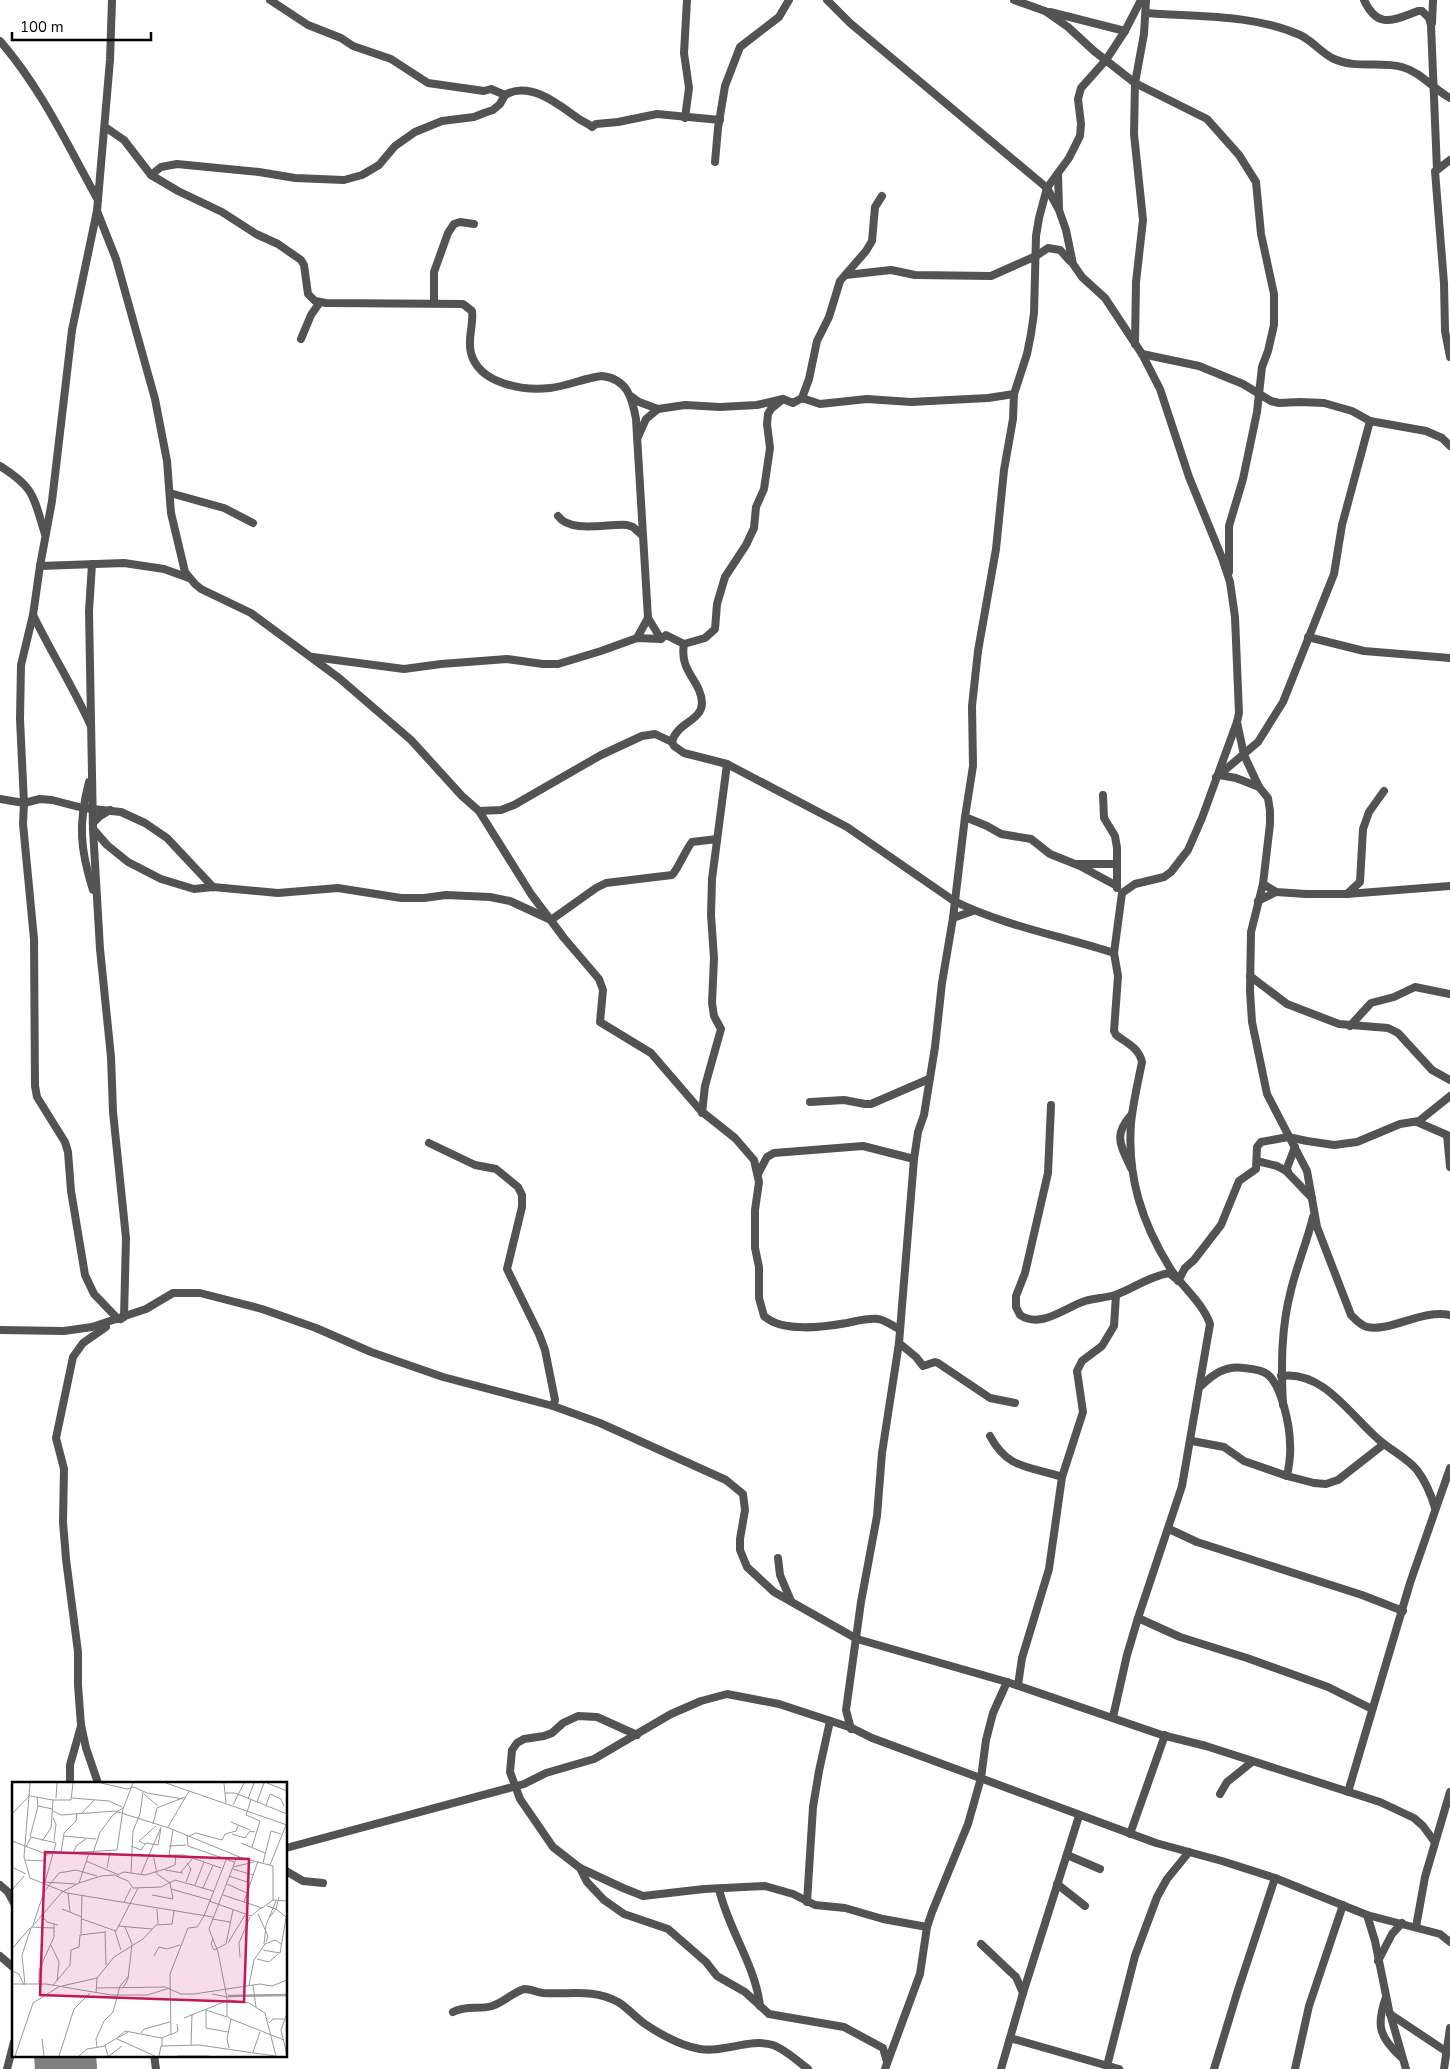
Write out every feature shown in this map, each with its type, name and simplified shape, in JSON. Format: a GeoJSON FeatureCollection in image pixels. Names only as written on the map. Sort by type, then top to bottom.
{"type":"FeatureCollection","features":[{"type":"Feature","properties":{"kind":"street"},"geometry":{"type":"LineString","coordinates":[[112,0],[105,127],[97,211],[72,330],[52,501],[33,615],[21,665],[20,719],[24,803],[23,824],[34,939],[35,1086],[37,1097],[65,1142],[68,1152],[71,1191],[85,1275],[94,1294],[121,1318]]}},
{"type":"Feature","properties":{"kind":"street"},"geometry":{"type":"LineString","coordinates":[[270,0],[308,25],[341,38],[353,46],[391,59],[428,83],[437,86],[484,91],[491,89],[505,95]]}},
{"type":"Feature","properties":{"kind":"street"},"geometry":{"type":"LineString","coordinates":[[685,118],[689,88],[684,52],[687,0]]}},
{"type":"Feature","properties":{"kind":"street"},"geometry":{"type":"LineString","coordinates":[[715,162],[725,86],[740,47],[779,17],[789,0]]}},
{"type":"Feature","properties":{"kind":"street"},"geometry":{"type":"LineString","coordinates":[[828,0],[850,23],[1047,188],[1059,210],[1066,230],[1073,264]]}},
{"type":"Feature","properties":{"kind":"street"},"geometry":{"type":"LineString","coordinates":[[1014,0],[1126,31]]}},
{"type":"Feature","properties":{"kind":"street"},"geometry":{"type":"LineString","coordinates":[[851,1729],[846,1710],[861,1602],[877,1516],[882,1453],[898,1343],[914,1158],[918,1132],[924,1115],[953,918],[964,817],[973,766],[972,706],[977,659],[996,549],[1004,470],[1014,419],[1014,394],[1027,354],[1031,334],[1036,236],[1047,188],[1058,174],[1080,136],[1081,124],[1078,100],[1081,88],[1106,60],[1126,31],[1141,0]]}},
{"type":"Feature","properties":{"kind":"street"},"geometry":{"type":"LineString","coordinates":[[1134,344],[1136,282],[1144,220],[1134,134],[1134,83],[1146,13],[1146,0]]}},
{"type":"Feature","properties":{"kind":"street"},"geometry":{"type":"LineString","coordinates":[[1364,0],[1374,15],[1382,20],[1388,21],[1422,11],[1429,18],[1431,25]]}},
{"type":"Feature","properties":{"kind":"street"},"geometry":{"type":"LineString","coordinates":[[1433,0],[1431,25],[1435,87],[1437,170],[1435,171],[1447,284],[1445,331],[1450,357]]}},
{"type":"Feature","properties":{"kind":"street"},"geometry":{"type":"LineString","coordinates":[[1045,10],[1134,83],[1207,119],[1239,155],[1256,182],[1261,234],[1274,294],[1274,325],[1262,367],[1257,412],[1243,479],[1229,526],[1230,582],[1237,640],[1237,722],[1244,755],[1259,788],[1268,798],[1270,812],[1263,884],[1251,932],[1252,1022],[1268,1094],[1307,1171],[1317,1228],[1331,1260],[1348,1311],[1359,1324],[1368,1327],[1435,1314],[1450,1315]]}},
{"type":"Feature","properties":{"kind":"street"},"geometry":{"type":"LineString","coordinates":[[1146,13],[1230,18],[1272,24],[1302,36],[1334,60],[1351,64],[1403,67],[1450,98]]}},
{"type":"Feature","properties":{"kind":"street"},"geometry":{"type":"LineString","coordinates":[[0,41],[18,63],[49,111],[98,201]]}},
{"type":"Feature","properties":{"kind":"street"},"geometry":{"type":"LineString","coordinates":[[151,175],[161,167],[177,164],[259,172],[295,178],[344,180],[379,166],[395,146],[415,132],[442,121],[474,117],[484,113],[500,104],[505,95],[514,90],[537,94],[555,102],[592,127],[596,124],[618,122],[651,114],[720,120]]}},
{"type":"Feature","properties":{"kind":"street"},"geometry":{"type":"LineString","coordinates":[[105,127],[124,140],[151,175],[178,191],[222,212],[256,234],[292,253],[304,265],[308,294],[311,298],[320,302],[459,303],[469,307],[472,316],[470,334],[471,354],[483,371],[499,382],[516,387],[547,388],[572,384],[592,378],[608,377],[624,384],[632,396],[639,402],[658,409],[685,406],[757,406],[783,398],[792,402],[802,398],[820,404],[867,398],[911,402],[1014,394]]}},
{"type":"Feature","properties":{"kind":"street"},"geometry":{"type":"LineString","coordinates":[[1437,170],[1450,160]]}},
{"type":"Feature","properties":{"kind":"street"},"geometry":{"type":"LineString","coordinates":[[1058,174],[1059,210]]}},
{"type":"Feature","properties":{"kind":"street"},"geometry":{"type":"LineString","coordinates":[[802,398],[809,379],[817,341],[829,317],[840,281],[866,251],[872,241],[875,207],[882,196]]}},
{"type":"Feature","properties":{"kind":"street"},"geometry":{"type":"LineString","coordinates":[[97,211],[119,267],[152,390],[161,429],[175,534],[182,565],[189,578],[202,589],[250,614],[312,657],[411,740],[462,796],[479,811],[514,869],[551,920],[599,979],[603,990],[600,1022],[651,1053],[702,1113],[742,1145],[754,1160],[758,1174],[755,1248],[759,1266],[759,1298],[764,1316],[777,1325],[790,1327],[830,1326],[866,1319],[880,1319],[899,1329]]}},
{"type":"Feature","properties":{"kind":"street"},"geometry":{"type":"LineString","coordinates":[[434,303],[434,272],[448,233],[454,224],[460,222],[474,224]]}},
{"type":"Feature","properties":{"kind":"street"},"geometry":{"type":"LineString","coordinates":[[846,275],[891,270],[915,275],[991,276],[1036,256],[1048,248],[1060,250],[1082,277],[1105,298],[1142,354],[1160,389],[1189,476],[1230,582]]}},
{"type":"Feature","properties":{"kind":"street"},"geometry":{"type":"LineString","coordinates":[[302,339],[311,315],[320,302]]}},
{"type":"Feature","properties":{"kind":"street"},"geometry":{"type":"LineString","coordinates":[[1142,354],[1199,366],[1243,384],[1274,402],[1324,403],[1352,411],[1370,421],[1426,431],[1442,438],[1450,446]]}},
{"type":"Feature","properties":{"kind":"street"},"geometry":{"type":"LineString","coordinates":[[632,396],[637,441],[648,618],[661,639]]}},
{"type":"Feature","properties":{"kind":"street"},"geometry":{"type":"LineString","coordinates":[[312,657],[404,668],[507,659],[558,664],[637,638],[661,639],[666,635],[684,644],[705,638],[715,629],[717,604],[725,576],[746,545],[754,528],[756,507],[764,489],[770,448],[767,424],[768,414],[783,398]]}},
{"type":"Feature","properties":{"kind":"street"},"geometry":{"type":"LineString","coordinates":[[1257,412],[1266,404],[1274,402]]}},
{"type":"Feature","properties":{"kind":"street"},"geometry":{"type":"LineString","coordinates":[[637,441],[646,419],[658,409]]}},
{"type":"Feature","properties":{"kind":"street"},"geometry":{"type":"LineString","coordinates":[[1217,776],[1258,742],[1283,702],[1334,574],[1342,525],[1370,421]]}},
{"type":"Feature","properties":{"kind":"street"},"geometry":{"type":"LineString","coordinates":[[0,466],[16,476],[34,496],[46,537]]}},
{"type":"Feature","properties":{"kind":"street"},"geometry":{"type":"LineString","coordinates":[[170,493],[224,508],[253,523]]}},
{"type":"Feature","properties":{"kind":"street"},"geometry":{"type":"LineString","coordinates":[[558,516],[567,523],[584,526],[627,525],[633,527],[642,536]]}},
{"type":"Feature","properties":{"kind":"street"},"geometry":{"type":"LineString","coordinates":[[92,564],[89,589],[92,809],[96,899],[111,1057],[116,1149],[126,1238],[121,1318]]}},
{"type":"Feature","properties":{"kind":"street"},"geometry":{"type":"LineString","coordinates":[[40,566],[143,565],[189,578]]}},
{"type":"Feature","properties":{"kind":"street"},"geometry":{"type":"LineString","coordinates":[[33,615],[47,645],[74,690],[91,727]]}},
{"type":"Feature","properties":{"kind":"street"},"geometry":{"type":"LineString","coordinates":[[637,638],[648,618]]}},
{"type":"Feature","properties":{"kind":"street"},"geometry":{"type":"LineString","coordinates":[[1308,637],[1364,651],[1450,658]]}},
{"type":"Feature","properties":{"kind":"street"},"geometry":{"type":"LineString","coordinates":[[672,742],[676,731],[700,712],[702,703],[699,691],[685,666],[684,644]]}},
{"type":"Feature","properties":{"kind":"street"},"geometry":{"type":"LineString","coordinates":[[1113,1717],[1127,1655],[1138,1618],[1182,1486],[1192,1441],[1210,1324],[1207,1314],[1177,1280],[1154,1244],[1139,1205],[1130,1143],[1132,1114],[1142,1062],[1137,1049],[1114,1031],[1118,976],[1114,953],[1119,905],[1122,893],[1130,886],[1145,880],[1164,876],[1176,866],[1191,842],[1237,722]]}},
{"type":"Feature","properties":{"kind":"street"},"geometry":{"type":"LineString","coordinates":[[479,811],[501,810],[514,805],[601,755],[642,736],[655,734],[672,742],[674,746],[684,752],[727,764],[847,828],[954,901],[973,910],[1031,930],[1114,953]]}},
{"type":"Feature","properties":{"kind":"street"},"geometry":{"type":"LineString","coordinates":[[702,1113],[705,1086],[721,1029],[714,1016],[712,1003],[714,958],[711,915],[712,879],[727,764]]}},
{"type":"Feature","properties":{"kind":"street"},"geometry":{"type":"LineString","coordinates":[[92,771],[83,808],[81,829],[86,869],[96,899]]}},
{"type":"Feature","properties":{"kind":"street"},"geometry":{"type":"LineString","coordinates":[[1217,776],[1236,778],[1259,788]]}},
{"type":"Feature","properties":{"kind":"street"},"geometry":{"type":"LineString","coordinates":[[1347,894],[1360,882],[1363,829],[1369,812],[1384,791]]}},
{"type":"Feature","properties":{"kind":"street"},"geometry":{"type":"LineString","coordinates":[[1102,795],[1104,818],[1116,840],[1119,905]]}},
{"type":"Feature","properties":{"kind":"street"},"geometry":{"type":"LineString","coordinates":[[0,798],[24,803],[40,799],[83,808],[110,810],[136,819],[167,838],[213,887]]}},
{"type":"Feature","properties":{"kind":"street"},"geometry":{"type":"LineString","coordinates":[[93,826],[100,816],[110,810]]}},
{"type":"Feature","properties":{"kind":"street"},"geometry":{"type":"LineString","coordinates":[[964,817],[988,826],[1000,834],[1031,839],[1050,854],[1100,875],[1117,886]]}},
{"type":"Feature","properties":{"kind":"street"},"geometry":{"type":"LineString","coordinates":[[93,826],[119,855],[161,879],[194,889],[213,887],[278,893],[338,888],[401,898],[424,898],[446,895],[490,897],[510,901],[551,920]]}},
{"type":"Feature","properties":{"kind":"street"},"geometry":{"type":"LineString","coordinates":[[551,920],[600,886],[672,875],[675,873],[682,857],[692,842],[717,839]]}},
{"type":"Feature","properties":{"kind":"street"},"geometry":{"type":"LineString","coordinates":[[1074,864],[1116,864]]}},
{"type":"Feature","properties":{"kind":"street"},"geometry":{"type":"LineString","coordinates":[[1263,884],[1276,892]]}},
{"type":"Feature","properties":{"kind":"street"},"geometry":{"type":"LineString","coordinates":[[1258,901],[1276,892],[1347,894],[1450,886]]}},
{"type":"Feature","properties":{"kind":"street"},"geometry":{"type":"LineString","coordinates":[[953,918],[973,910]]}},
{"type":"Feature","properties":{"kind":"street"},"geometry":{"type":"LineString","coordinates":[[1250,976],[1287,1004],[1339,1024],[1380,1027],[1398,1033],[1432,1070],[1450,1080]]}},
{"type":"Feature","properties":{"kind":"street"},"geometry":{"type":"LineString","coordinates":[[1350,1026],[1371,1003],[1394,998],[1415,987],[1450,994]]}},
{"type":"Feature","properties":{"kind":"street"},"geometry":{"type":"LineString","coordinates":[[810,1102],[844,1100],[871,1104],[929,1079]]}},
{"type":"Feature","properties":{"kind":"street"},"geometry":{"type":"LineString","coordinates":[[1177,1280],[1221,1225],[1239,1181],[1256,1169],[1257,1147],[1261,1142],[1288,1136],[1306,1142],[1342,1145],[1357,1142],[1400,1124],[1417,1122],[1430,1114],[1450,1096]]}},
{"type":"Feature","properties":{"kind":"street"},"geometry":{"type":"LineString","coordinates":[[1051,1105],[1046,1188],[1025,1273],[1016,1296],[1016,1307],[1023,1317],[1041,1320],[1084,1302],[1116,1295],[1153,1276],[1168,1273],[1177,1280]]}},
{"type":"Feature","properties":{"kind":"street"},"geometry":{"type":"LineString","coordinates":[[1417,1122],[1447,1135],[1450,1167]]}},
{"type":"Feature","properties":{"kind":"street"},"geometry":{"type":"LineString","coordinates":[[429,1143],[475,1165],[496,1168],[518,1187],[522,1195],[522,1207],[507,1269],[532,1317],[545,1350],[555,1400],[553,1406]]}},
{"type":"Feature","properties":{"kind":"street"},"geometry":{"type":"LineString","coordinates":[[758,1174],[767,1157],[774,1153],[863,1146],[914,1158]]}},
{"type":"Feature","properties":{"kind":"street"},"geometry":{"type":"LineString","coordinates":[[1295,1147],[1287,1168],[1288,1172],[1293,1180],[1312,1199]]}},
{"type":"Feature","properties":{"kind":"street"},"geometry":{"type":"LineString","coordinates":[[1257,1161],[1277,1166],[1288,1172]]}},
{"type":"Feature","properties":{"kind":"street"},"geometry":{"type":"LineString","coordinates":[[1287,1476],[1290,1445],[1283,1405],[1281,1359],[1291,1289],[1314,1212]]}},
{"type":"Feature","properties":{"kind":"street"},"geometry":{"type":"LineString","coordinates":[[0,1330],[64,1331],[92,1327],[146,1309],[173,1293],[206,1294],[271,1312],[371,1352],[443,1377],[553,1406],[625,1433],[738,1487],[744,1494],[745,1502],[744,1524],[740,1539],[742,1558],[747,1567],[774,1592],[857,1639],[1007,1682],[1165,1735],[1348,1792],[1402,1811],[1423,1826],[1434,1841]]}},
{"type":"Feature","properties":{"kind":"street"},"geometry":{"type":"LineString","coordinates":[[1018,1686],[1022,1658],[1049,1570],[1062,1477],[1083,1412],[1077,1371],[1082,1361],[1102,1346],[1114,1326],[1116,1295]]}},
{"type":"Feature","properties":{"kind":"street"},"geometry":{"type":"LineString","coordinates":[[98,1782],[86,1748],[81,1725],[78,1652],[63,1522],[64,1469],[56,1438],[70,1366],[77,1349],[97,1332],[121,1318]]}},
{"type":"Feature","properties":{"kind":"street"},"geometry":{"type":"LineString","coordinates":[[898,1343],[916,1357],[923,1366],[935,1362],[938,1363],[990,1398],[1014,1402]]}},
{"type":"Feature","properties":{"kind":"street"},"geometry":{"type":"LineString","coordinates":[[1200,1386],[1213,1374],[1222,1370],[1237,1367],[1261,1370],[1275,1383],[1283,1405]]}},
{"type":"Feature","properties":{"kind":"street"},"geometry":{"type":"LineString","coordinates":[[1282,1376],[1297,1375],[1314,1381],[1328,1391],[1384,1444],[1416,1469],[1429,1489],[1435,1508]]}},
{"type":"Feature","properties":{"kind":"street"},"geometry":{"type":"LineString","coordinates":[[990,1436],[995,1446],[1008,1460],[1062,1477]]}},
{"type":"Feature","properties":{"kind":"street"},"geometry":{"type":"LineString","coordinates":[[1192,1441],[1224,1447],[1244,1461],[1314,1483],[1333,1482],[1384,1444]]}},
{"type":"Feature","properties":{"kind":"street"},"geometry":{"type":"LineString","coordinates":[[1348,1792],[1410,1583],[1450,1468]]}},
{"type":"Feature","properties":{"kind":"street"},"geometry":{"type":"LineString","coordinates":[[1169,1529],[1197,1542],[1353,1592],[1403,1611]]}},
{"type":"Feature","properties":{"kind":"street"},"geometry":{"type":"LineString","coordinates":[[778,1558],[780,1575],[791,1602]]}},
{"type":"Feature","properties":{"kind":"street"},"geometry":{"type":"LineString","coordinates":[[1138,1618],[1180,1636],[1328,1686],[1372,1709]]}},
{"type":"Feature","properties":{"kind":"street"},"geometry":{"type":"LineString","coordinates":[[886,2066],[920,1974],[927,1927],[938,1894],[968,1824],[981,1778],[988,1731],[998,1700],[1007,1682]]}},
{"type":"Feature","properties":{"kind":"street"},"geometry":{"type":"LineString","coordinates":[[288,1847],[514,1787],[546,1773],[594,1759],[671,1714],[701,1701],[727,1694],[779,1704],[830,1721],[1079,1816],[1130,1834],[1275,1878],[1367,1915],[1440,1934],[1450,1942]]}},
{"type":"Feature","properties":{"kind":"street"},"geometry":{"type":"LineString","coordinates":[[636,1735],[597,1717],[578,1716],[569,1719],[552,1733],[544,1736],[524,1738],[512,1750],[510,1772],[514,1787],[527,1810],[553,1847],[580,1868],[643,1896],[719,1889],[774,1887],[807,1902],[845,1908],[883,1919],[927,1927]]}},
{"type":"Feature","properties":{"kind":"street"},"geometry":{"type":"LineString","coordinates":[[807,1902],[813,1807],[830,1721]]}},
{"type":"Feature","properties":{"kind":"street"},"geometry":{"type":"LineString","coordinates":[[70,1782],[70,1765],[73,1749],[81,1725]]}},
{"type":"Feature","properties":{"kind":"street"},"geometry":{"type":"LineString","coordinates":[[1130,1834],[1165,1735]]}},
{"type":"Feature","properties":{"kind":"street"},"geometry":{"type":"LineString","coordinates":[[1220,1794],[1227,1782],[1252,1762]]}},
{"type":"Feature","properties":{"kind":"street"},"geometry":{"type":"LineString","coordinates":[[1416,1927],[1434,1841],[1450,1792]]}},
{"type":"Feature","properties":{"kind":"street"},"geometry":{"type":"LineString","coordinates":[[1001,2069],[1079,1816]]}},
{"type":"Feature","properties":{"kind":"street"},"geometry":{"type":"LineString","coordinates":[[1107,2066],[1135,1956],[1157,1897],[1167,1879],[1189,1852]]}},
{"type":"Feature","properties":{"kind":"street"},"geometry":{"type":"LineString","coordinates":[[1066,1855],[1100,1869]]}},
{"type":"Feature","properties":{"kind":"street"},"geometry":{"type":"LineString","coordinates":[[580,1868],[587,1882],[610,1904],[633,1918],[668,1929],[706,1962],[718,1976],[745,1992],[774,2016],[851,2029],[868,2042],[883,2048],[886,2066]]}},
{"type":"Feature","properties":{"kind":"street"},"geometry":{"type":"LineString","coordinates":[[288,1872],[303,1881],[323,1883]]}},
{"type":"Feature","properties":{"kind":"street"},"geometry":{"type":"LineString","coordinates":[[1214,2069],[1275,1878]]}},
{"type":"Feature","properties":{"kind":"street"},"geometry":{"type":"LineString","coordinates":[[1057,1884],[1085,1906]]}},
{"type":"Feature","properties":{"kind":"street"},"geometry":{"type":"LineString","coordinates":[[0,1887],[11,1893]]}},
{"type":"Feature","properties":{"kind":"street"},"geometry":{"type":"LineString","coordinates":[[719,1889],[725,1912],[755,1984],[760,2006]]}},
{"type":"Feature","properties":{"kind":"street"},"geometry":{"type":"LineString","coordinates":[[1295,2069],[1309,2006],[1343,1905]]}},
{"type":"Feature","properties":{"kind":"street"},"geometry":{"type":"LineString","coordinates":[[1367,1915],[1390,2014],[1406,2069]]}},
{"type":"Feature","properties":{"kind":"street"},"geometry":{"type":"LineString","coordinates":[[1378,1961],[1392,1934],[1402,1924]]}},
{"type":"Feature","properties":{"kind":"street"},"geometry":{"type":"LineString","coordinates":[[981,1944],[1016,1977],[1023,1993]]}},
{"type":"Feature","properties":{"kind":"street"},"geometry":{"type":"LineString","coordinates":[[0,1956],[12,1966]]}},
{"type":"Feature","properties":{"kind":"street"},"geometry":{"type":"LineString","coordinates":[[453,2012],[462,2008],[487,2008],[524,1989],[540,1993],[598,1994],[620,2003],[645,2024],[700,2049],[711,2050],[754,2044],[769,2044],[780,2048],[808,2069]]}},
{"type":"Feature","properties":{"kind":"street"},"geometry":{"type":"LineString","coordinates":[[1386,1997],[1380,2018],[1383,2037],[1390,2047],[1402,2057]]}},
{"type":"Feature","properties":{"kind":"street"},"geometry":{"type":"LineString","coordinates":[[1390,2014],[1447,2052]]}},
{"type":"Feature","properties":{"kind":"street"},"geometry":{"type":"LineString","coordinates":[[1444,2069],[1450,2028]]}},
{"type":"Feature","properties":{"kind":"street"},"geometry":{"type":"LineString","coordinates":[[1010,2038],[1119,2069]]}},
{"type":"Feature","properties":{"kind":"street"},"geometry":{"type":"LineString","coordinates":[[7,2069],[12,2050]]}},
{"type":"Feature","properties":{"kind":"street"},"geometry":{"type":"LineString","coordinates":[[154,2056],[156,2069]]}},
{"type":"Feature","properties":{"kind":"runway"},"geometry":{"type":"LineString","coordinates":[[65,2056],[66,2069]]}}]}
